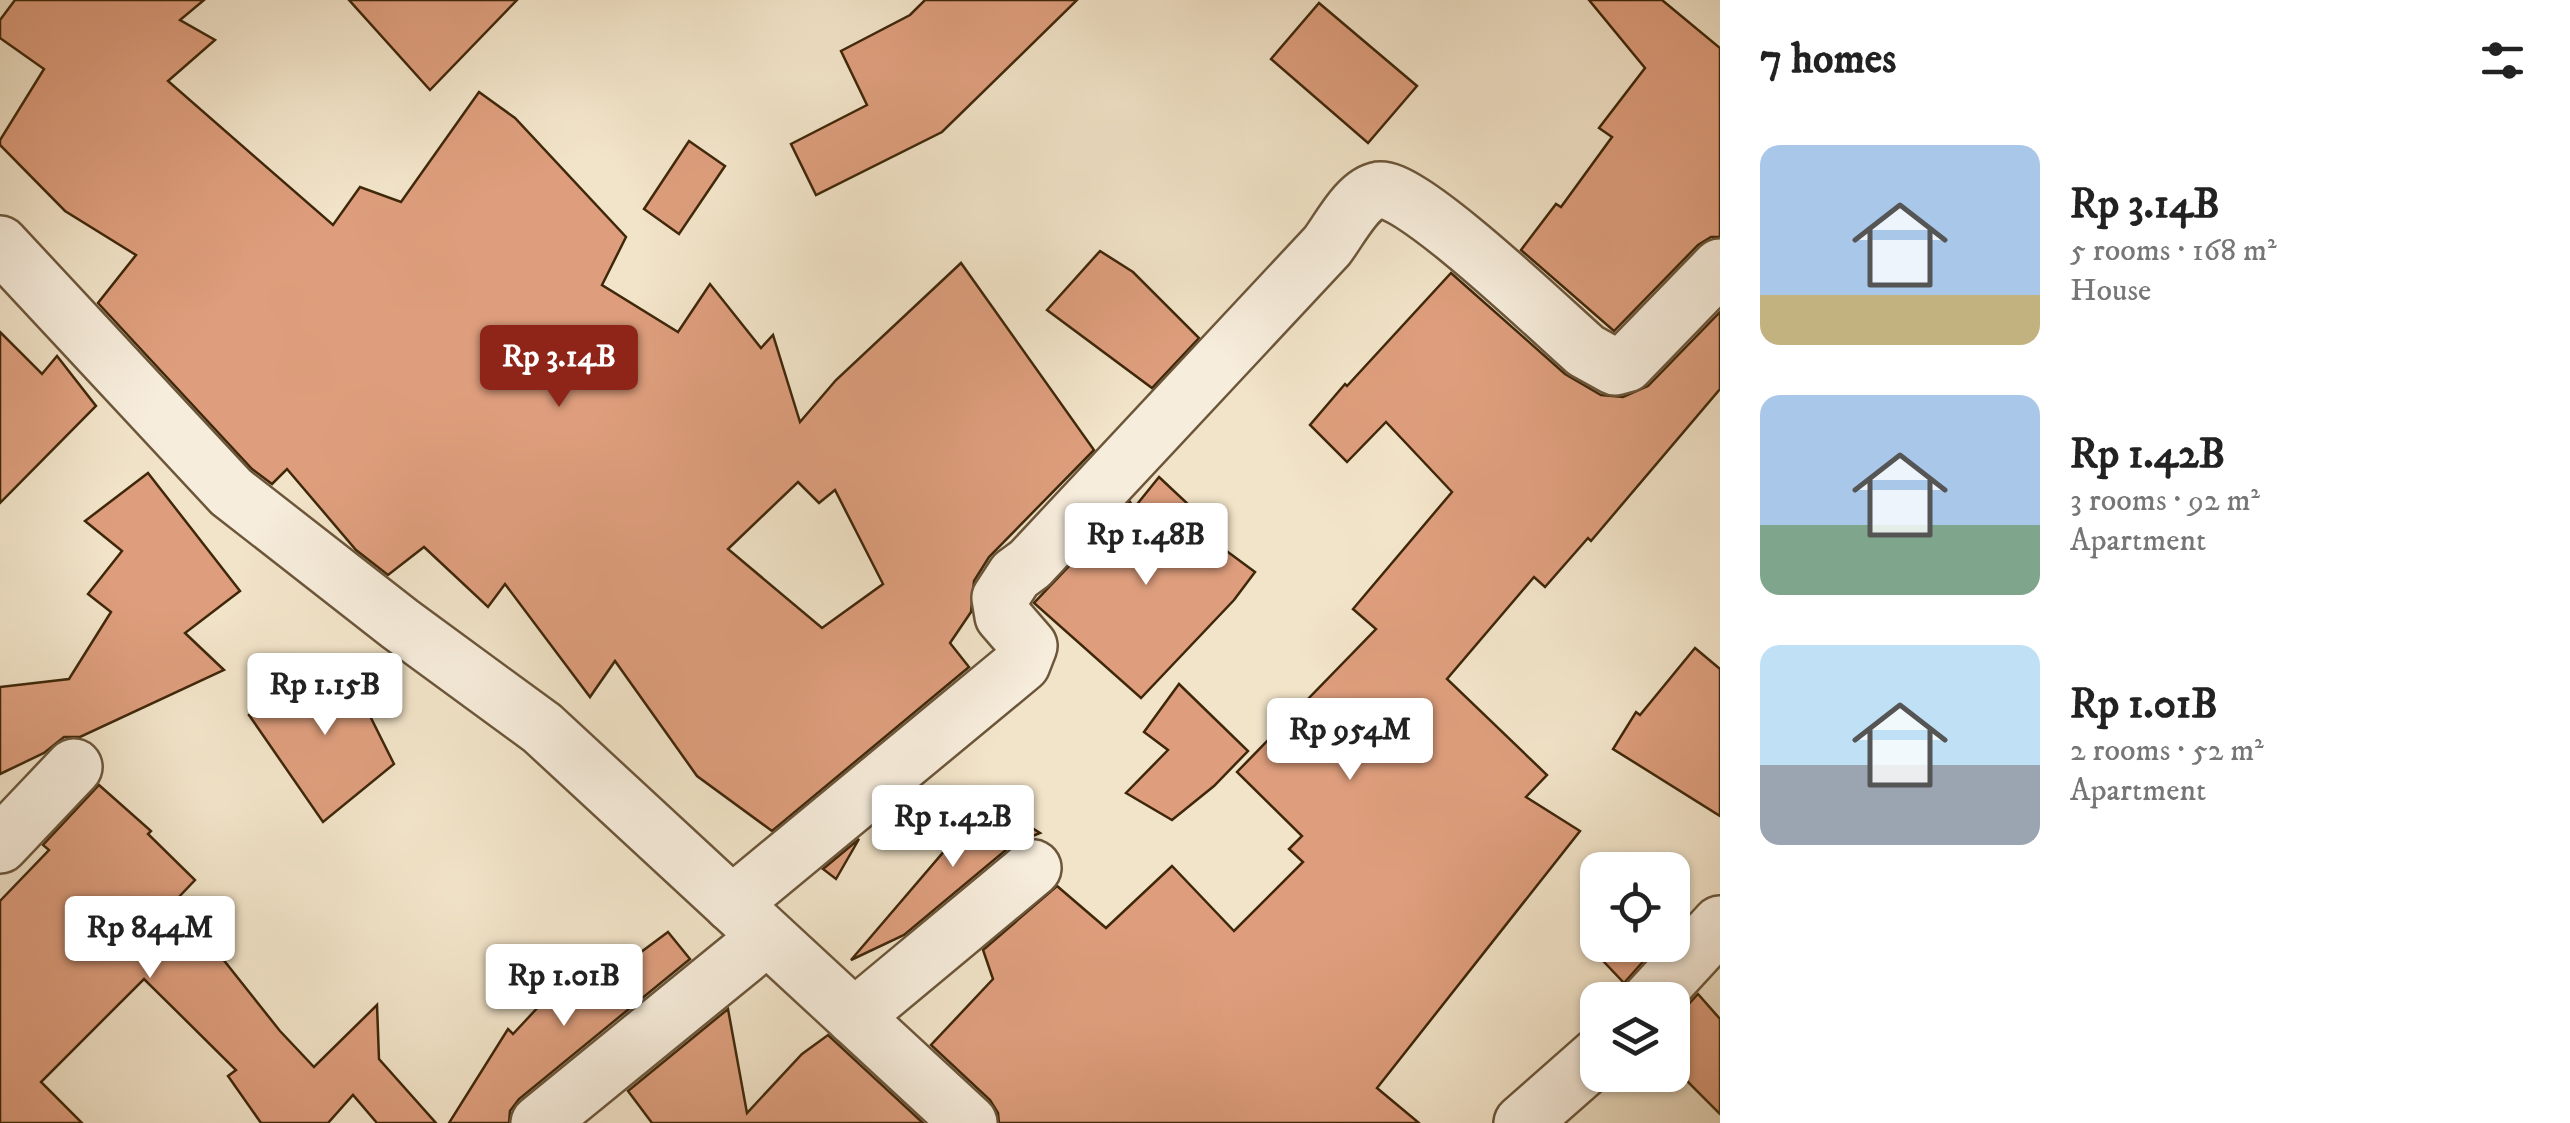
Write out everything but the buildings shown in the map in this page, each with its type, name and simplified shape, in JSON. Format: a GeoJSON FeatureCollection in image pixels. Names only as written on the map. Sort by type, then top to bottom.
{"type":"FeatureCollection","features":[{"type":"Feature","properties":{"kind":"street"},"geometry":{"type":"LineString","coordinates":[[538,1123],[1022,664],[1029,646],[1002,616],[1000,598],[1014,576],[1030,564],[1374,191],[1387,190],[1440,222],[1586,352],[1614,367],[1626,364],[1720,267]]}},
{"type":"Feature","properties":{"kind":"street"},"geometry":{"type":"LineString","coordinates":[[0,244],[231,492],[542,728],[969,1123]]}},
{"type":"Feature","properties":{"kind":"street"},"geometry":{"type":"LineString","coordinates":[[0,845],[74,768]]}},
{"type":"Feature","properties":{"kind":"street"},"geometry":{"type":"LineString","coordinates":[[854,1017],[1033,868]]}},
{"type":"Feature","properties":{"kind":"street"},"geometry":{"type":"LineString","coordinates":[[1667,982],[1720,924]]}},
{"type":"Feature","properties":{"kind":"street"},"geometry":{"type":"LineString","coordinates":[[1522,1123],[1580,1072]]}}]}
